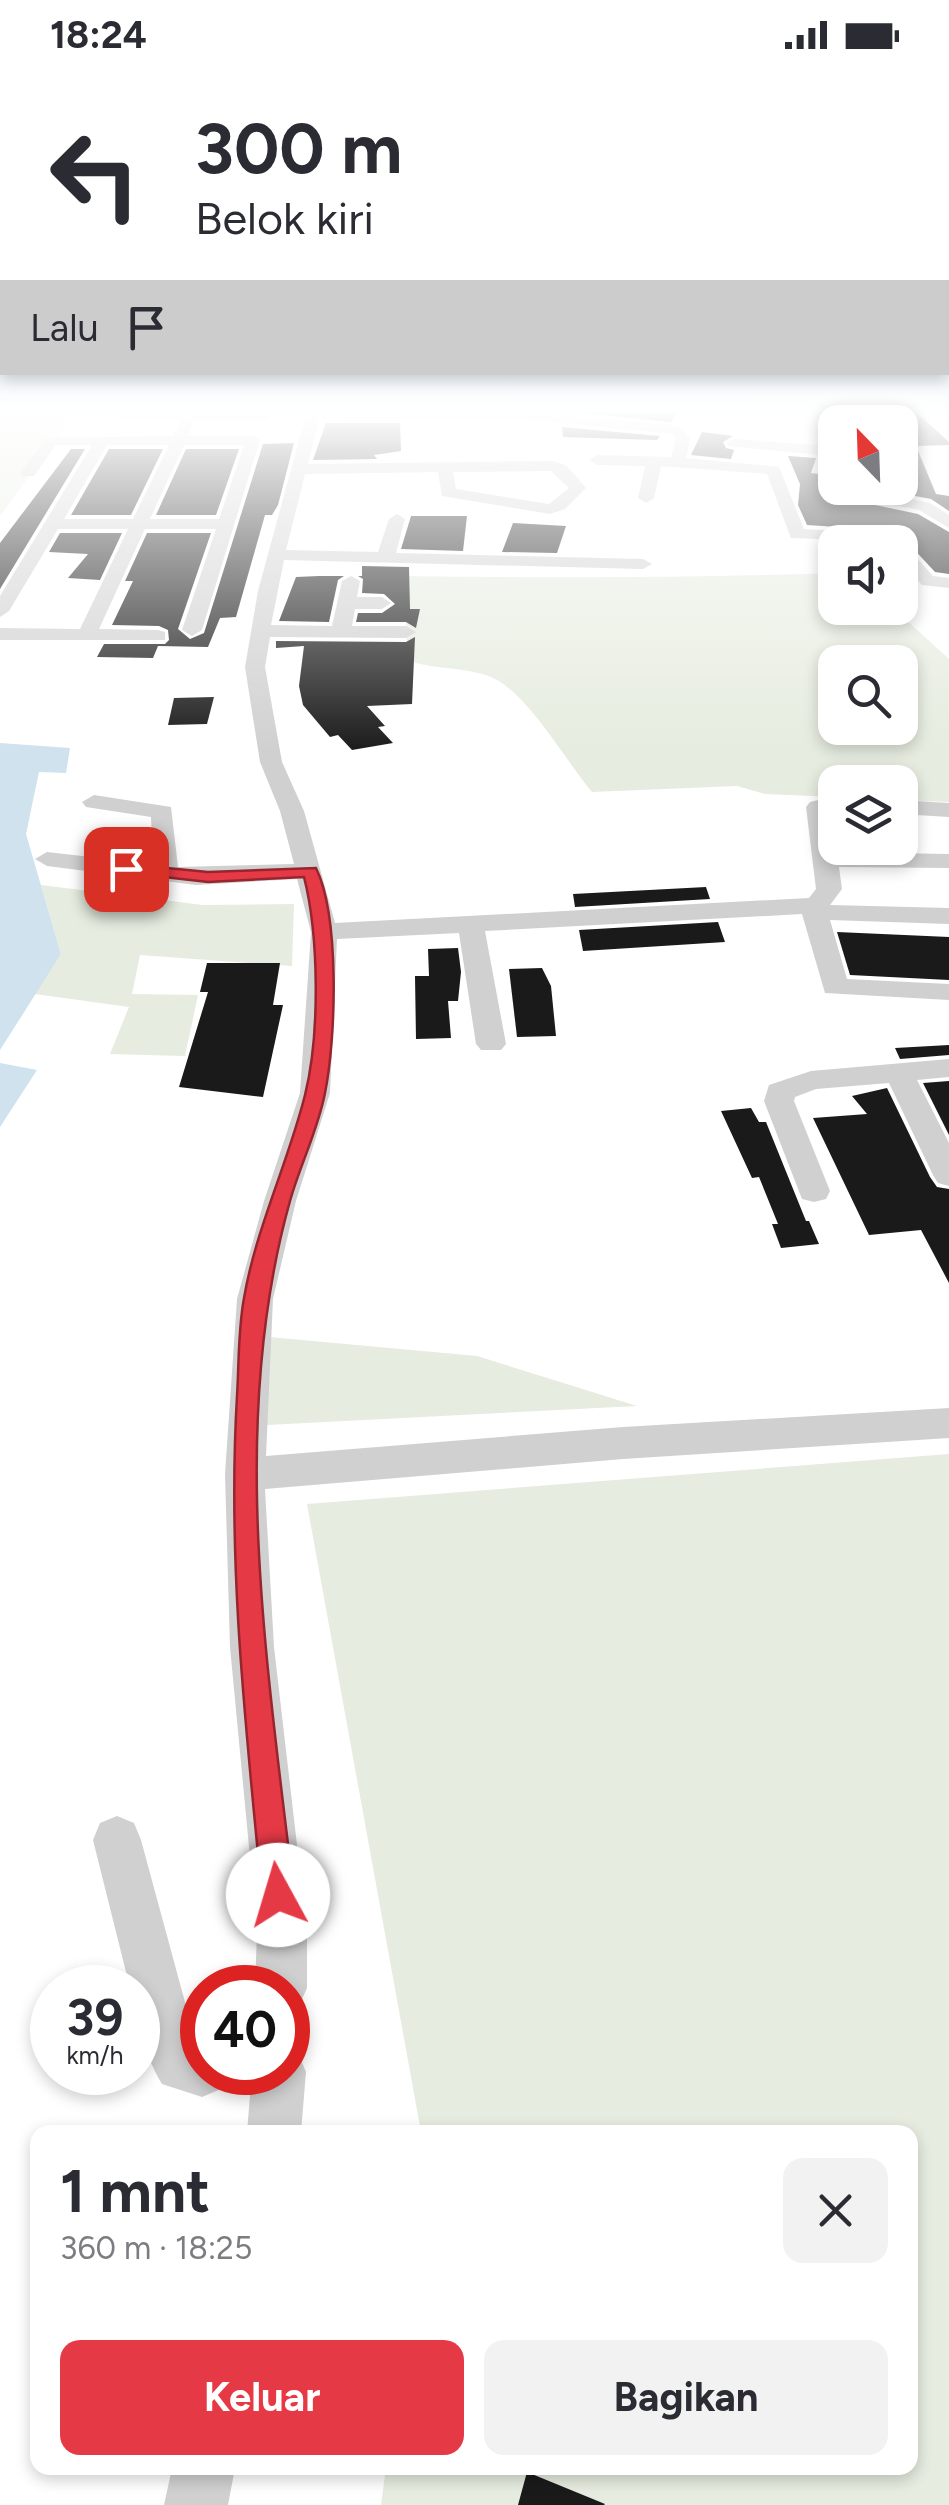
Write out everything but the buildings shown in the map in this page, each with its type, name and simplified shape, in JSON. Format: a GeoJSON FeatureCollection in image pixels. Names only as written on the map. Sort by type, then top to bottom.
{"type":"FeatureCollection","features":[{"type":"Feature","properties":{"kind":"street"},"geometry":{"type":"LineString","coordinates":[[0,611],[52,525]]}},
{"type":"Feature","properties":{"kind":"street"},"geometry":{"type":"LineString","coordinates":[[87,634],[139,525]]}},
{"type":"Feature","properties":{"kind":"street"},"geometry":{"type":"LineString","coordinates":[[192,630],[226,525]]}},
{"type":"Feature","properties":{"kind":"street"},"geometry":{"type":"LineString","coordinates":[[281,1965],[282,1931],[252,1647],[245,1474],[255,1299],[280,1200],[316,1093],[324,932],[292,810],[272,762],[255,675],[259,632],[286,525]]}},
{"type":"Feature","properties":{"kind":"street"},"geometry":{"type":"LineString","coordinates":[[386,555],[395,525]]}},
{"type":"Feature","properties":{"kind":"street"},"geometry":{"type":"LineString","coordinates":[[793,525],[796,534],[837,525]]}},
{"type":"Feature","properties":{"kind":"street"},"geometry":{"type":"LineString","coordinates":[[278,555],[480,550],[565,554],[643,564]]}},
{"type":"Feature","properties":{"kind":"street"},"geometry":{"type":"LineString","coordinates":[[918,569],[928,580],[949,583]]}},
{"type":"Feature","properties":{"kind":"street"},"geometry":{"type":"LineString","coordinates":[[341,630],[352,581]]}},
{"type":"Feature","properties":{"kind":"street"},"geometry":{"type":"LineString","coordinates":[[348,603],[382,602]]}},
{"type":"Feature","properties":{"kind":"street"},"geometry":{"type":"LineString","coordinates":[[259,632],[406,632]]}},
{"type":"Feature","properties":{"kind":"street"},"geometry":{"type":"LineString","coordinates":[[0,634],[158,636]]}},
{"type":"Feature","properties":{"kind":"street"},"geometry":{"type":"LineString","coordinates":[[94,802],[162,812],[166,873]]}},
{"type":"Feature","properties":{"kind":"street"},"geometry":{"type":"LineString","coordinates":[[918,809],[949,810]]}},
{"type":"Feature","properties":{"kind":"street"},"geometry":{"type":"LineString","coordinates":[[47,860],[208,877],[310,871]]}},
{"type":"Feature","properties":{"kind":"street"},"geometry":{"type":"LineString","coordinates":[[918,860],[949,861]]}},
{"type":"Feature","properties":{"kind":"street"},"geometry":{"type":"LineString","coordinates":[[826,865],[828,889],[816,908],[835,988],[949,992]]}},
{"type":"Feature","properties":{"kind":"street"},"geometry":{"type":"LineString","coordinates":[[324,932],[816,908],[949,916]]}},
{"type":"Feature","properties":{"kind":"street"},"geometry":{"type":"LineString","coordinates":[[471,926],[492,1044]]}},
{"type":"Feature","properties":{"kind":"street"},"geometry":{"type":"LineString","coordinates":[[814,1191],[779,1101],[780,1092],[812,1080],[949,1068]]}},
{"type":"Feature","properties":{"kind":"street"},"geometry":{"type":"LineString","coordinates":[[899,1072],[941,1146],[949,1175]]}},
{"type":"Feature","properties":{"kind":"street"},"geometry":{"type":"LineString","coordinates":[[245,1474],[623,1443],[949,1423]]}},
{"type":"Feature","properties":{"kind":"street"},"geometry":{"type":"LineString","coordinates":[[117,1840],[172,2051],[180,2062]]}},
{"type":"Feature","properties":{"kind":"street"},"geometry":{"type":"LineString","coordinates":[[275,2125],[277,2095]]}},
{"type":"Feature","properties":{"kind":"street"},"geometry":{"type":"LineString","coordinates":[[196,2505],[202,2475]]}},
{"type":"Feature","properties":{"kind":"shaded area"},"geometry":{"type":"Polygon","coordinates":[[[818,573],[818,625],[912,625],[949,659],[949,802],[918,801],[918,765],[818,765],[818,796],[765,794],[737,786],[592,792],[532,712],[505,685],[480,674],[401,658],[407,646],[404,576],[818,573]]]}},
{"type":"Feature","properties":{"kind":"shaded area"},"geometry":{"type":"Polygon","coordinates":[[[41,885],[203,905],[294,904],[292,966],[140,955],[132,994],[198,995],[185,1056],[110,1054],[129,1007],[35,994],[61,954],[41,885]]]}},
{"type":"Feature","properties":{"kind":"shaded area"},"geometry":{"type":"Polygon","coordinates":[[[269,1337],[477,1356],[637,1406],[267,1425],[269,1337]]]}},
{"type":"Feature","properties":{"kind":"shaded area"},"geometry":{"type":"Polygon","coordinates":[[[949,1454],[949,2505],[381,2505],[385,2475],[918,2475],[918,2125],[420,2125],[307,1504],[949,1454]]]}},
{"type":"Feature","properties":{"kind":"water"},"geometry":{"type":"Polygon","coordinates":[[[0,743],[70,748],[66,773],[39,772],[26,834],[61,954],[0,1050],[0,743]]]}},
{"type":"Feature","properties":{"kind":"water"},"geometry":{"type":"Polygon","coordinates":[[[0,1063],[37,1070],[0,1127],[0,1063]]]}},
{"type":"Feature","properties":{"kind":"route"},"geometry":{"type":"LineString","coordinates":[[126,869],[208,877],[310,871],[322,917],[323,1014],[316,1093],[280,1200],[255,1299],[245,1474],[252,1647],[278,1895]]}}]}
